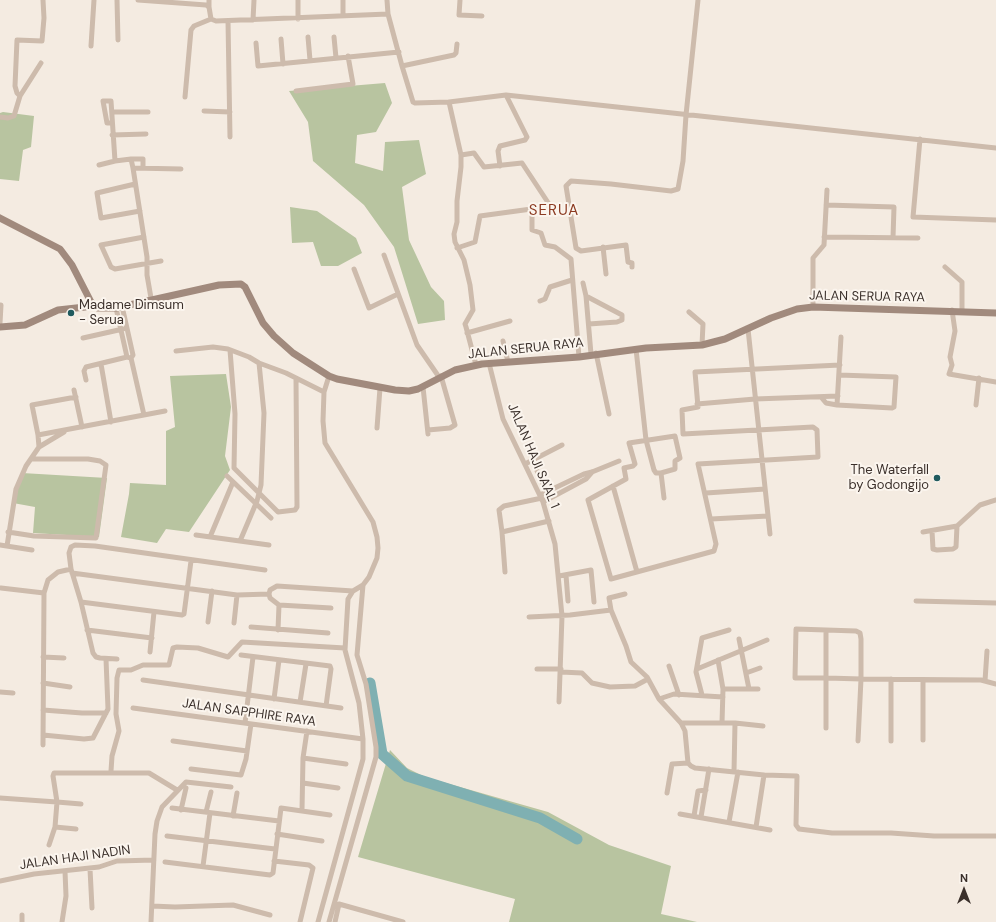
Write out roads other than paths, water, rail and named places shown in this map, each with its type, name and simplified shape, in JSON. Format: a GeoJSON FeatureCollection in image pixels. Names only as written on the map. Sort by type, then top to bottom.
{"type":"FeatureCollection","features":[{"type":"Feature","properties":{"kind":"main road"},"geometry":{"type":"LineString","coordinates":[[0,218],[60,249],[72,265],[94,306]]}},
{"type":"Feature","properties":{"kind":"main road","name":"JALAN SERUA RAYA"},"geometry":{"type":"LineString","coordinates":[[0,327],[25,325],[58,310],[94,306],[103,309],[119,307],[151,298],[219,285],[241,284],[247,291],[263,323],[274,336],[293,353],[329,376],[380,388],[409,391],[423,387],[440,377],[476,365],[579,357],[636,349],[702,345],[725,339],[788,312],[813,307],[952,310],[996,313]]}},
{"type":"Feature","properties":{"kind":"street"},"geometry":{"type":"LineString","coordinates":[[20,96],[17,93],[15,86],[17,40],[42,40],[43,0]]}},
{"type":"Feature","properties":{"kind":"street"},"geometry":{"type":"LineString","coordinates":[[91,46],[94,0]]}},
{"type":"Feature","properties":{"kind":"street"},"geometry":{"type":"LineString","coordinates":[[117,0],[118,40]]}},
{"type":"Feature","properties":{"kind":"street"},"geometry":{"type":"LineString","coordinates":[[138,0],[193,4],[207,6],[209,8]]}},
{"type":"Feature","properties":{"kind":"street"},"geometry":{"type":"LineString","coordinates":[[209,0],[211,19]]}},
{"type":"Feature","properties":{"kind":"street"},"geometry":{"type":"LineString","coordinates":[[253,20],[254,0]]}},
{"type":"Feature","properties":{"kind":"street"},"geometry":{"type":"LineString","coordinates":[[298,0],[298,19]]}},
{"type":"Feature","properties":{"kind":"street"},"geometry":{"type":"LineString","coordinates":[[343,0],[343,16]]}},
{"type":"Feature","properties":{"kind":"street"},"geometry":{"type":"LineString","coordinates":[[387,0],[388,14],[413,102],[419,104],[506,95],[996,148]]}},
{"type":"Feature","properties":{"kind":"street"},"geometry":{"type":"LineString","coordinates":[[460,0],[459,15],[482,16]]}},
{"type":"Feature","properties":{"kind":"street"},"geometry":{"type":"LineString","coordinates":[[578,250],[576,248],[567,196],[566,186],[568,183],[572,181],[592,182],[675,191],[679,185],[683,161],[686,115],[698,0]]}},
{"type":"Feature","properties":{"kind":"street"},"geometry":{"type":"LineString","coordinates":[[185,97],[191,30],[194,26],[211,19],[216,21],[228,21],[388,14]]}},
{"type":"Feature","properties":{"kind":"street"},"geometry":{"type":"LineString","coordinates":[[228,21],[230,137]]}},
{"type":"Feature","properties":{"kind":"street"},"geometry":{"type":"LineString","coordinates":[[308,37],[310,60]]}},
{"type":"Feature","properties":{"kind":"street"},"geometry":{"type":"LineString","coordinates":[[334,37],[336,58]]}},
{"type":"Feature","properties":{"kind":"street"},"geometry":{"type":"LineString","coordinates":[[281,39],[284,64]]}},
{"type":"Feature","properties":{"kind":"street"},"geometry":{"type":"LineString","coordinates":[[256,43],[258,66],[398,52]]}},
{"type":"Feature","properties":{"kind":"street"},"geometry":{"type":"LineString","coordinates":[[402,66],[454,55],[456,53],[457,44]]}},
{"type":"Feature","properties":{"kind":"street"},"geometry":{"type":"LineString","coordinates":[[296,90],[353,84],[348,56]]}},
{"type":"Feature","properties":{"kind":"street"},"geometry":{"type":"LineString","coordinates":[[0,117],[14,116],[20,96],[41,63]]}},
{"type":"Feature","properties":{"kind":"street"},"geometry":{"type":"LineString","coordinates":[[500,166],[498,151],[500,146],[525,140],[527,137],[506,95]]}},
{"type":"Feature","properties":{"kind":"street"},"geometry":{"type":"LineString","coordinates":[[112,123],[107,123],[103,101],[112,101],[112,112],[112,123],[112,134],[115,161]]}},
{"type":"Feature","properties":{"kind":"street"},"geometry":{"type":"LineString","coordinates":[[449,102],[460,155],[461,174],[454,234],[457,248],[466,268],[473,305],[472,313],[465,324],[476,365]]}},
{"type":"Feature","properties":{"kind":"street"},"geometry":{"type":"LineString","coordinates":[[204,111],[230,112]]}},
{"type":"Feature","properties":{"kind":"street"},"geometry":{"type":"LineString","coordinates":[[112,112],[148,112]]}},
{"type":"Feature","properties":{"kind":"street"},"geometry":{"type":"LineString","coordinates":[[112,134],[146,134]]}},
{"type":"Feature","properties":{"kind":"street"},"geometry":{"type":"LineString","coordinates":[[920,139],[913,217],[996,220]]}},
{"type":"Feature","properties":{"kind":"street"},"geometry":{"type":"LineString","coordinates":[[457,248],[475,242],[480,216],[546,206],[549,204],[522,163],[500,166],[482,166],[472,153],[460,155]]}},
{"type":"Feature","properties":{"kind":"street"},"geometry":{"type":"LineString","coordinates":[[130,159],[133,168],[144,237],[146,275],[151,298]]}},
{"type":"Feature","properties":{"kind":"street"},"geometry":{"type":"LineString","coordinates":[[99,165],[115,161],[143,159],[143,168]]}},
{"type":"Feature","properties":{"kind":"street"},"geometry":{"type":"LineString","coordinates":[[133,168],[181,169]]}},
{"type":"Feature","properties":{"kind":"street"},"geometry":{"type":"LineString","coordinates":[[135,184],[97,192],[101,218],[140,211]]}},
{"type":"Feature","properties":{"kind":"street"},"geometry":{"type":"LineString","coordinates":[[813,307],[813,258],[815,253],[823,247],[827,190]]}},
{"type":"Feature","properties":{"kind":"street"},"geometry":{"type":"LineString","coordinates":[[826,205],[894,207],[893,238]]}},
{"type":"Feature","properties":{"kind":"street"},"geometry":{"type":"LineString","coordinates":[[532,208],[532,230],[542,233],[545,245],[556,247],[563,254],[570,257]]}},
{"type":"Feature","properties":{"kind":"street"},"geometry":{"type":"LineString","coordinates":[[144,237],[101,245],[111,267],[115,269],[161,261]]}},
{"type":"Feature","properties":{"kind":"street"},"geometry":{"type":"LineString","coordinates":[[824,237],[918,238]]}},
{"type":"Feature","properties":{"kind":"street"},"geometry":{"type":"LineString","coordinates":[[570,257],[578,250],[580,251],[626,245],[628,262],[632,263],[632,267]]}},
{"type":"Feature","properties":{"kind":"street"},"geometry":{"type":"LineString","coordinates":[[603,247],[606,274]]}},
{"type":"Feature","properties":{"kind":"street"},"geometry":{"type":"LineString","coordinates":[[384,255],[417,345],[440,377],[455,425],[450,428],[428,432],[423,387]]}},
{"type":"Feature","properties":{"kind":"street"},"geometry":{"type":"LineString","coordinates":[[570,257],[579,357]]}},
{"type":"Feature","properties":{"kind":"street"},"geometry":{"type":"LineString","coordinates":[[945,267],[962,282],[962,311]]}},
{"type":"Feature","properties":{"kind":"street"},"geometry":{"type":"LineString","coordinates":[[354,269],[369,308],[398,294]]}},
{"type":"Feature","properties":{"kind":"street"},"geometry":{"type":"LineString","coordinates":[[540,300],[545,300],[550,287],[572,280]]}},
{"type":"Feature","properties":{"kind":"street"},"geometry":{"type":"LineString","coordinates":[[583,283],[594,354],[609,414]]}},
{"type":"Feature","properties":{"kind":"street"},"geometry":{"type":"LineString","coordinates":[[586,296],[622,315],[622,320],[617,322],[589,324]]}},
{"type":"Feature","properties":{"kind":"street"},"geometry":{"type":"LineString","coordinates":[[0,323],[1,304]]}},
{"type":"Feature","properties":{"kind":"street"},"geometry":{"type":"LineString","coordinates":[[86,380],[84,371],[86,368],[133,355],[127,328],[119,307]]}},
{"type":"Feature","properties":{"kind":"street"},"geometry":{"type":"LineString","coordinates":[[119,307],[121,329],[144,415]]}},
{"type":"Feature","properties":{"kind":"street"},"geometry":{"type":"LineString","coordinates":[[952,310],[955,331],[950,357],[952,365],[948,374],[996,382]]}},
{"type":"Feature","properties":{"kind":"street"},"geometry":{"type":"LineString","coordinates":[[690,312],[703,324],[702,345]]}},
{"type":"Feature","properties":{"kind":"street"},"geometry":{"type":"LineString","coordinates":[[467,333],[510,321]]}},
{"type":"Feature","properties":{"kind":"street"},"geometry":{"type":"LineString","coordinates":[[83,338],[127,328]]}},
{"type":"Feature","properties":{"kind":"street"},"geometry":{"type":"LineString","coordinates":[[748,329],[770,534]]}},
{"type":"Feature","properties":{"kind":"street"},"geometry":{"type":"LineString","coordinates":[[837,405],[841,337]]}},
{"type":"Feature","properties":{"kind":"street"},"geometry":{"type":"LineString","coordinates":[[503,341],[508,362]]}},
{"type":"Feature","properties":{"kind":"street"},"geometry":{"type":"LineString","coordinates":[[176,351],[219,348],[229,349],[296,378],[324,392]]}},
{"type":"Feature","properties":{"kind":"street"},"geometry":{"type":"LineString","coordinates":[[229,349],[235,414],[233,466],[278,512],[294,510],[297,507],[296,378]]}},
{"type":"Feature","properties":{"kind":"street"},"geometry":{"type":"LineString","coordinates":[[636,349],[646,440],[654,470],[656,473],[661,473],[676,469],[676,461],[680,458],[675,436],[646,440],[628,444],[634,465],[624,468],[626,479],[588,500],[611,579],[714,551],[716,546],[706,493],[698,464],[818,458],[817,430],[813,427],[683,434],[682,410],[697,408],[695,372],[840,365]]}},
{"type":"Feature","properties":{"kind":"street"},"geometry":{"type":"LineString","coordinates":[[240,541],[259,494],[264,453],[264,424],[259,363]]}},
{"type":"Feature","properties":{"kind":"street","name":"JALAN HAJI SA'AL 1"},"geometry":{"type":"LineString","coordinates":[[489,363],[503,419],[542,498],[555,544],[562,616],[559,702]]}},
{"type":"Feature","properties":{"kind":"street"},"geometry":{"type":"LineString","coordinates":[[101,364],[111,422]]}},
{"type":"Feature","properties":{"kind":"street"},"geometry":{"type":"LineString","coordinates":[[821,397],[826,403],[837,405],[893,408],[896,377],[839,375]]}},
{"type":"Feature","properties":{"kind":"street"},"geometry":{"type":"LineString","coordinates":[[318,922],[363,759],[363,739],[359,703],[345,648],[348,599],[353,591],[363,585],[369,577],[377,558],[377,537],[373,522],[325,443],[323,421],[324,392],[329,376]]}},
{"type":"Feature","properties":{"kind":"street"},"geometry":{"type":"LineString","coordinates":[[976,405],[979,378]]}},
{"type":"Feature","properties":{"kind":"street"},"geometry":{"type":"LineString","coordinates":[[377,428],[380,388]]}},
{"type":"Feature","properties":{"kind":"street"},"geometry":{"type":"LineString","coordinates":[[74,390],[82,427]]}},
{"type":"Feature","properties":{"kind":"street"},"geometry":{"type":"LineString","coordinates":[[697,404],[756,399],[838,396]]}},
{"type":"Feature","properties":{"kind":"street"},"geometry":{"type":"LineString","coordinates":[[39,446],[32,405],[76,397]]}},
{"type":"Feature","properties":{"kind":"street"},"geometry":{"type":"LineString","coordinates":[[38,435],[65,432],[82,427],[165,412]]}},
{"type":"Feature","properties":{"kind":"street"},"geometry":{"type":"LineString","coordinates":[[6,546],[16,489],[31,460],[39,446],[65,432]]}},
{"type":"Feature","properties":{"kind":"street"},"geometry":{"type":"LineString","coordinates":[[525,464],[562,446]]}},
{"type":"Feature","properties":{"kind":"street"},"geometry":{"type":"LineString","coordinates":[[8,532],[39,536],[96,538],[106,465],[88,459],[31,460]]}},
{"type":"Feature","properties":{"kind":"street"},"geometry":{"type":"LineString","coordinates":[[532,460],[547,492]]}},
{"type":"Feature","properties":{"kind":"street"},"geometry":{"type":"LineString","coordinates":[[542,498],[547,492],[584,474],[619,461]]}},
{"type":"Feature","properties":{"kind":"street"},"geometry":{"type":"LineString","coordinates":[[505,572],[500,508],[542,498],[586,479],[592,472]]}},
{"type":"Feature","properties":{"kind":"street"},"geometry":{"type":"LineString","coordinates":[[661,473],[664,498]]}},
{"type":"Feature","properties":{"kind":"street"},"geometry":{"type":"LineString","coordinates":[[227,476],[256,502],[271,518]]}},
{"type":"Feature","properties":{"kind":"street"},"geometry":{"type":"LineString","coordinates":[[210,537],[233,482]]}},
{"type":"Feature","properties":{"kind":"street"},"geometry":{"type":"LineString","coordinates":[[613,486],[638,572]]}},
{"type":"Feature","properties":{"kind":"street"},"geometry":{"type":"LineString","coordinates":[[706,493],[765,489]]}},
{"type":"Feature","properties":{"kind":"street"},"geometry":{"type":"LineString","coordinates":[[923,532],[957,526],[980,505],[996,500]]}},
{"type":"Feature","properties":{"kind":"street"},"geometry":{"type":"LineString","coordinates":[[711,519],[768,516]]}},
{"type":"Feature","properties":{"kind":"street"},"geometry":{"type":"LineString","coordinates":[[502,532],[549,521]]}},
{"type":"Feature","properties":{"kind":"street"},"geometry":{"type":"LineString","coordinates":[[932,531],[933,549],[953,549],[956,547],[957,526]]}},
{"type":"Feature","properties":{"kind":"street"},"geometry":{"type":"LineString","coordinates":[[196,535],[270,545]]}},
{"type":"Feature","properties":{"kind":"street"},"geometry":{"type":"LineString","coordinates":[[0,545],[32,550]]}},
{"type":"Feature","properties":{"kind":"street"},"geometry":{"type":"LineString","coordinates":[[117,659],[96,657],[93,653],[81,602],[71,571],[69,553],[71,548],[75,545],[95,546],[191,561],[265,570]]}},
{"type":"Feature","properties":{"kind":"street"},"geometry":{"type":"LineString","coordinates":[[81,602],[180,616],[184,614],[191,561]]}},
{"type":"Feature","properties":{"kind":"street"},"geometry":{"type":"LineString","coordinates":[[559,576],[591,570],[594,602]]}},
{"type":"Feature","properties":{"kind":"street"},"geometry":{"type":"LineString","coordinates":[[43,745],[44,593],[48,580],[58,572],[71,571],[237,595],[269,594]]}},
{"type":"Feature","properties":{"kind":"street"},"geometry":{"type":"LineString","coordinates":[[566,575],[568,601]]}},
{"type":"Feature","properties":{"kind":"street"},"geometry":{"type":"LineString","coordinates":[[329,922],[376,757],[376,747],[366,684],[357,655],[363,585]]}},
{"type":"Feature","properties":{"kind":"street"},"geometry":{"type":"LineString","coordinates":[[269,594],[270,590],[277,586],[353,591]]}},
{"type":"Feature","properties":{"kind":"street"},"geometry":{"type":"LineString","coordinates":[[1,588],[44,593]]}},
{"type":"Feature","properties":{"kind":"street"},"geometry":{"type":"LineString","coordinates":[[208,622],[212,592]]}},
{"type":"Feature","properties":{"kind":"street"},"geometry":{"type":"LineString","coordinates":[[269,594],[270,598],[278,606],[280,614],[278,630]]}},
{"type":"Feature","properties":{"kind":"street"},"geometry":{"type":"LineString","coordinates":[[625,594],[609,598],[611,610],[631,662],[648,680],[659,699],[681,723],[685,731],[688,762],[695,768],[764,775],[798,776],[796,825],[798,829],[832,833],[996,836]]}},
{"type":"Feature","properties":{"kind":"street"},"geometry":{"type":"LineString","coordinates":[[234,623],[237,595]]}},
{"type":"Feature","properties":{"kind":"street"},"geometry":{"type":"LineString","coordinates":[[916,601],[996,603]]}},
{"type":"Feature","properties":{"kind":"street"},"geometry":{"type":"LineString","coordinates":[[278,606],[331,608]]}},
{"type":"Feature","properties":{"kind":"street"},"geometry":{"type":"LineString","coordinates":[[529,616],[562,616],[611,610]]}},
{"type":"Feature","properties":{"kind":"street"},"geometry":{"type":"LineString","coordinates":[[150,652],[154,612]]}},
{"type":"Feature","properties":{"kind":"street"},"geometry":{"type":"LineString","coordinates":[[251,627],[328,633]]}},
{"type":"Feature","properties":{"kind":"street"},"geometry":{"type":"LineString","coordinates":[[858,741],[861,679],[860,633],[856,631],[796,629],[795,678],[827,678],[861,679],[891,679],[985,681],[996,684]]}},
{"type":"Feature","properties":{"kind":"street"},"geometry":{"type":"LineString","coordinates":[[87,630],[152,638]]}},
{"type":"Feature","properties":{"kind":"street"},"geometry":{"type":"LineString","coordinates":[[702,696],[696,675],[702,638],[729,630]]}},
{"type":"Feature","properties":{"kind":"street"},"geometry":{"type":"LineString","coordinates":[[826,630],[826,728]]}},
{"type":"Feature","properties":{"kind":"street"},"geometry":{"type":"LineString","coordinates":[[739,639],[749,688]]}},
{"type":"Feature","properties":{"kind":"street"},"geometry":{"type":"LineString","coordinates":[[697,669],[767,640]]}},
{"type":"Feature","properties":{"kind":"street"},"geometry":{"type":"LineString","coordinates":[[111,772],[112,752],[118,737],[116,714],[117,678],[119,670],[132,670],[143,665],[169,665],[174,648],[177,647],[198,648],[228,657],[242,642],[345,648]]}},
{"type":"Feature","properties":{"kind":"street"},"geometry":{"type":"LineString","coordinates":[[985,681],[987,651]]}},
{"type":"Feature","properties":{"kind":"street"},"geometry":{"type":"LineString","coordinates":[[241,655],[331,667],[326,706]]}},
{"type":"Feature","properties":{"kind":"street"},"geometry":{"type":"LineString","coordinates":[[43,656],[64,658]]}},
{"type":"Feature","properties":{"kind":"street"},"geometry":{"type":"LineString","coordinates":[[245,723],[253,657]]}},
{"type":"Feature","properties":{"kind":"street"},"geometry":{"type":"LineString","coordinates":[[43,735],[89,739],[94,736],[106,713],[108,704],[106,659]]}},
{"type":"Feature","properties":{"kind":"street"},"geometry":{"type":"LineString","coordinates":[[274,699],[279,660]]}},
{"type":"Feature","properties":{"kind":"street"},"geometry":{"type":"LineString","coordinates":[[718,660],[724,697],[722,723]]}},
{"type":"Feature","properties":{"kind":"street"},"geometry":{"type":"LineString","coordinates":[[300,702],[306,664]]}},
{"type":"Feature","properties":{"kind":"street"},"geometry":{"type":"LineString","coordinates":[[669,666],[679,694]]}},
{"type":"Feature","properties":{"kind":"street"},"geometry":{"type":"LineString","coordinates":[[746,673],[760,668]]}},
{"type":"Feature","properties":{"kind":"street"},"geometry":{"type":"LineString","coordinates":[[537,669],[582,673],[592,683],[610,687],[635,686],[648,680]]}},
{"type":"Feature","properties":{"kind":"street"},"geometry":{"type":"LineString","coordinates":[[891,679],[891,741]]}},
{"type":"Feature","properties":{"kind":"street"},"geometry":{"type":"LineString","coordinates":[[143,680],[341,708]]}},
{"type":"Feature","properties":{"kind":"street"},"geometry":{"type":"LineString","coordinates":[[923,680],[923,740]]}},
{"type":"Feature","properties":{"kind":"street"},"geometry":{"type":"LineString","coordinates":[[43,683],[70,687]]}},
{"type":"Feature","properties":{"kind":"street"},"geometry":{"type":"LineString","coordinates":[[723,689],[758,689]]}},
{"type":"Feature","properties":{"kind":"street"},"geometry":{"type":"LineString","coordinates":[[0,692],[13,693]]}},
{"type":"Feature","properties":{"kind":"street"},"geometry":{"type":"LineString","coordinates":[[659,699],[670,695],[679,694],[724,697]]}},
{"type":"Feature","properties":{"kind":"street","name":"JALAN SAPPHIRE RAYA"},"geometry":{"type":"LineString","coordinates":[[133,708],[363,739]]}},
{"type":"Feature","properties":{"kind":"street"},"geometry":{"type":"LineString","coordinates":[[43,710],[82,714],[106,713]]}},
{"type":"Feature","properties":{"kind":"street"},"geometry":{"type":"LineString","coordinates":[[681,723],[735,723],[763,726]]}},
{"type":"Feature","properties":{"kind":"street"},"geometry":{"type":"LineString","coordinates":[[728,822],[736,772],[735,723]]}},
{"type":"Feature","properties":{"kind":"street"},"geometry":{"type":"LineString","coordinates":[[191,769],[241,775],[247,751],[251,724]]}},
{"type":"Feature","properties":{"kind":"street"},"geometry":{"type":"LineString","coordinates":[[302,810],[303,758],[307,731]]}},
{"type":"Feature","properties":{"kind":"street"},"geometry":{"type":"LineString","coordinates":[[173,741],[247,751]]}},
{"type":"Feature","properties":{"kind":"street"},"geometry":{"type":"LineString","coordinates":[[303,758],[346,764]]}},
{"type":"Feature","properties":{"kind":"street"},"geometry":{"type":"LineString","coordinates":[[667,793],[672,764],[688,762]]}},
{"type":"Feature","properties":{"kind":"street"},"geometry":{"type":"LineString","coordinates":[[701,817],[709,769]]}},
{"type":"Feature","properties":{"kind":"street"},"geometry":{"type":"LineString","coordinates":[[50,845],[55,827],[57,802],[53,776],[54,773],[151,773],[177,790]]}},
{"type":"Feature","properties":{"kind":"street"},"geometry":{"type":"LineString","coordinates":[[756,827],[764,775]]}},
{"type":"Feature","properties":{"kind":"street"},"geometry":{"type":"LineString","coordinates":[[151,922],[154,860],[159,813],[177,790],[188,782],[231,787]]}},
{"type":"Feature","properties":{"kind":"street"},"geometry":{"type":"LineString","coordinates":[[303,783],[338,788]]}},
{"type":"Feature","properties":{"kind":"street"},"geometry":{"type":"LineString","coordinates":[[181,810],[186,788]]}},
{"type":"Feature","properties":{"kind":"street"},"geometry":{"type":"LineString","coordinates":[[694,816],[698,791],[706,790]]}},
{"type":"Feature","properties":{"kind":"street"},"geometry":{"type":"LineString","coordinates":[[203,866],[211,792]]}},
{"type":"Feature","properties":{"kind":"street"},"geometry":{"type":"LineString","coordinates":[[233,816],[237,793]]}},
{"type":"Feature","properties":{"kind":"street"},"geometry":{"type":"LineString","coordinates":[[0,798],[81,804]]}},
{"type":"Feature","properties":{"kind":"street"},"geometry":{"type":"LineString","coordinates":[[172,808],[279,821]]}},
{"type":"Feature","properties":{"kind":"street"},"geometry":{"type":"LineString","coordinates":[[165,862],[272,874],[282,808],[330,815]]}},
{"type":"Feature","properties":{"kind":"street"},"geometry":{"type":"LineString","coordinates":[[680,814],[770,830]]}},
{"type":"Feature","properties":{"kind":"street"},"geometry":{"type":"LineString","coordinates":[[55,827],[76,829]]}},
{"type":"Feature","properties":{"kind":"street"},"geometry":{"type":"LineString","coordinates":[[277,834],[322,840]]}},
{"type":"Feature","properties":{"kind":"street"},"geometry":{"type":"LineString","coordinates":[[167,836],[275,849]]}},
{"type":"Feature","properties":{"kind":"street","name":"JALAN HAJI NADIN"},"geometry":{"type":"LineString","coordinates":[[0,881],[34,874],[90,869],[117,861],[154,860]]}},
{"type":"Feature","properties":{"kind":"street"},"geometry":{"type":"LineString","coordinates":[[274,861],[309,865],[314,868],[300,922]]}},
{"type":"Feature","properties":{"kind":"street"},"geometry":{"type":"LineString","coordinates":[[90,869],[92,908]]}},
{"type":"Feature","properties":{"kind":"street"},"geometry":{"type":"LineString","coordinates":[[62,922],[66,896],[66,871]]}},
{"type":"Feature","properties":{"kind":"street"},"geometry":{"type":"LineString","coordinates":[[335,922],[339,904],[395,921],[404,922]]}},
{"type":"Feature","properties":{"kind":"street"},"geometry":{"type":"LineString","coordinates":[[152,906],[175,907],[233,905],[270,915]]}},
{"type":"Feature","properties":{"kind":"street"},"geometry":{"type":"LineString","coordinates":[[22,915],[22,922]]}},
{"type":"Feature","properties":{"kind":"waterway"},"geometry":{"type":"LineString","coordinates":[[370,683],[382,754],[407,776],[540,818],[577,839]]}},
{"type":"Feature","properties":{"kind":"place","name":"Madame Dimsum - Serua"},"geometry":{"type":"Point","coordinates":[71,313]}},
{"type":"Feature","properties":{"kind":"place","name":"The Waterfall by Godongijo"},"geometry":{"type":"Point","coordinates":[937,478]}},
{"type":"Feature","properties":{"kind":"district","name":"SERUA"},"geometry":{"type":"Point","coordinates":[554,211]}}]}
